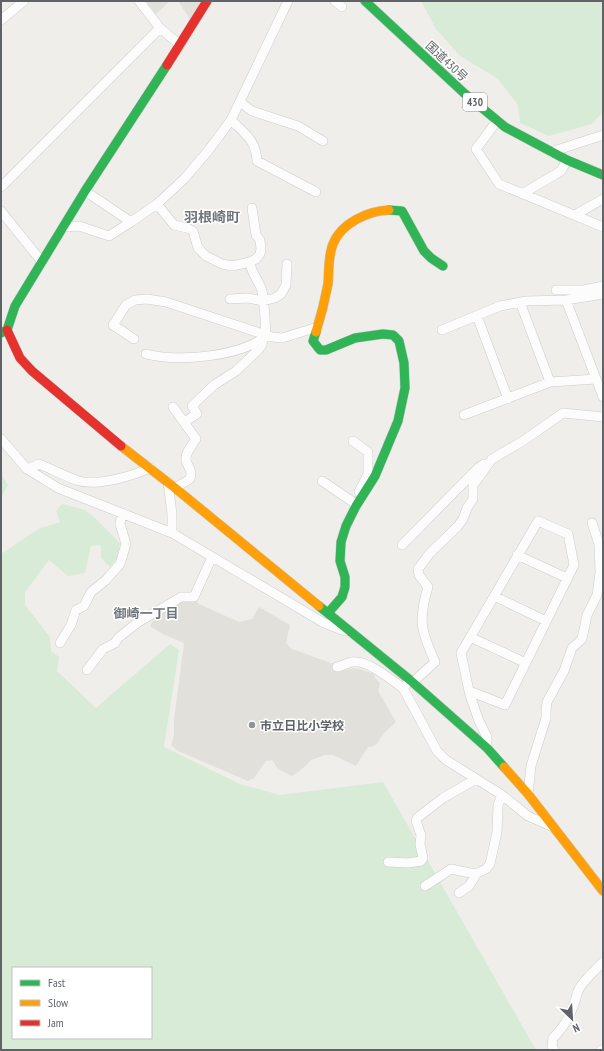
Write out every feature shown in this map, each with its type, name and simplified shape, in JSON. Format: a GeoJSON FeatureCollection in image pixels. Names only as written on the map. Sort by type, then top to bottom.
{"type":"FeatureCollection","features":[{"type":"Feature","properties":{"kind":"main road"},"geometry":{"type":"LineString","coordinates":[[207,1],[42,262],[15,306],[4,331],[20,358],[32,370],[115,441],[168,482],[412,681],[487,748],[528,794],[603,891]]}},
{"type":"Feature","properties":{"kind":"main road","name":"国道430号"},"geometry":{"type":"LineString","coordinates":[[365,1],[464,93],[505,127],[567,160],[603,175]]}},
{"type":"Feature","properties":{"kind":"main road"},"geometry":{"type":"LineString","coordinates":[[328,613],[342,597],[345,587],[345,577],[340,561],[341,542],[346,526],[354,504],[375,476],[398,421],[405,388],[404,363],[399,341],[393,335],[383,334],[355,338],[326,350],[320,350],[313,341],[318,327],[327,287],[333,243],[344,228],[360,217],[392,208],[402,211],[424,251],[443,266]]}},
{"type":"Feature","properties":{"kind":"street"},"geometry":{"type":"LineString","coordinates":[[1,20],[24,1]]}},
{"type":"Feature","properties":{"kind":"street"},"geometry":{"type":"LineString","coordinates":[[139,1],[160,28],[180,45]]}},
{"type":"Feature","properties":{"kind":"street"},"geometry":{"type":"LineString","coordinates":[[64,227],[79,226],[109,236],[157,204],[184,179],[208,151],[231,120],[288,1]]}},
{"type":"Feature","properties":{"kind":"street"},"geometry":{"type":"LineString","coordinates":[[335,1],[342,7]]}},
{"type":"Feature","properties":{"kind":"street"},"geometry":{"type":"LineString","coordinates":[[1,187],[160,28]]}},
{"type":"Feature","properties":{"kind":"street"},"geometry":{"type":"LineString","coordinates":[[240,102],[252,111],[298,126],[323,141]]}},
{"type":"Feature","properties":{"kind":"street"},"geometry":{"type":"LineString","coordinates":[[231,120],[252,142],[256,150],[257,160],[316,192]]}},
{"type":"Feature","properties":{"kind":"street"},"geometry":{"type":"LineString","coordinates":[[497,121],[476,149],[499,184],[603,227]]}},
{"type":"Feature","properties":{"kind":"street"},"geometry":{"type":"LineString","coordinates":[[551,152],[603,135]]}},
{"type":"Feature","properties":{"kind":"street"},"geometry":{"type":"LineString","coordinates":[[522,194],[561,171],[567,160]]}},
{"type":"Feature","properties":{"kind":"street"},"geometry":{"type":"LineString","coordinates":[[86,191],[131,222]]}},
{"type":"Feature","properties":{"kind":"street"},"geometry":{"type":"LineString","coordinates":[[575,215],[603,199]]}},
{"type":"Feature","properties":{"kind":"street"},"geometry":{"type":"LineString","coordinates":[[157,204],[174,225],[193,231],[198,248],[206,256],[222,264],[232,266],[250,262],[256,259],[260,254],[260,240],[256,235],[252,208]]}},
{"type":"Feature","properties":{"kind":"street"},"geometry":{"type":"LineString","coordinates":[[1,211],[42,262]]}},
{"type":"Feature","properties":{"kind":"street"},"geometry":{"type":"LineString","coordinates":[[184,422],[197,414],[192,406],[214,385],[236,371],[262,345],[264,337],[263,301],[259,283],[254,277],[250,268],[250,262]]}},
{"type":"Feature","properties":{"kind":"street"},"geometry":{"type":"LineString","coordinates":[[230,299],[248,298],[263,301],[281,294],[286,285],[287,264]]}},
{"type":"Feature","properties":{"kind":"street"},"geometry":{"type":"LineString","coordinates":[[556,290],[584,290],[603,286]]}},
{"type":"Feature","properties":{"kind":"street"},"geometry":{"type":"LineString","coordinates":[[442,330],[500,306],[520,302],[566,300],[603,294]]}},
{"type":"Feature","properties":{"kind":"street"},"geometry":{"type":"LineString","coordinates":[[134,339],[113,325],[126,305],[135,300],[147,299],[166,302],[264,337],[282,338],[318,327]]}},
{"type":"Feature","properties":{"kind":"street"},"geometry":{"type":"LineString","coordinates":[[566,300],[603,397]]}},
{"type":"Feature","properties":{"kind":"street"},"geometry":{"type":"LineString","coordinates":[[520,302],[550,382]]}},
{"type":"Feature","properties":{"kind":"street"},"geometry":{"type":"LineString","coordinates":[[477,316],[508,398]]}},
{"type":"Feature","properties":{"kind":"street"},"geometry":{"type":"LineString","coordinates":[[146,354],[172,358],[220,354],[238,350],[258,342],[264,337]]}},
{"type":"Feature","properties":{"kind":"street"},"geometry":{"type":"LineString","coordinates":[[464,415],[550,382],[596,379]]}},
{"type":"Feature","properties":{"kind":"street"},"geometry":{"type":"LineString","coordinates":[[173,407],[196,439],[188,451],[186,459],[192,473],[190,479],[175,488]]}},
{"type":"Feature","properties":{"kind":"street"},"geometry":{"type":"LineString","coordinates":[[402,545],[478,468],[492,458],[523,441],[563,413],[603,417]]}},
{"type":"Feature","properties":{"kind":"street"},"geometry":{"type":"LineString","coordinates":[[1,439],[27,469],[58,488],[172,533],[324,623],[354,635]]}},
{"type":"Feature","properties":{"kind":"street"},"geometry":{"type":"LineString","coordinates":[[322,481],[354,504],[368,474],[368,452],[353,441]]}},
{"type":"Feature","properties":{"kind":"street"},"geometry":{"type":"LineString","coordinates":[[403,688],[435,662],[423,633],[422,626],[423,603],[428,587],[419,575],[418,569],[430,554],[461,522],[473,499],[473,485],[492,458]]}},
{"type":"Feature","properties":{"kind":"street"},"geometry":{"type":"LineString","coordinates":[[27,469],[39,464],[80,481],[98,482],[135,474],[150,468]]}},
{"type":"Feature","properties":{"kind":"street"},"geometry":{"type":"LineString","coordinates":[[168,482],[172,514],[172,533]]}},
{"type":"Feature","properties":{"kind":"street"},"geometry":{"type":"LineString","coordinates":[[60,643],[71,625],[76,610],[84,606],[91,592],[106,580],[120,564],[126,544],[120,524],[122,513]]}},
{"type":"Feature","properties":{"kind":"street"},"geometry":{"type":"LineString","coordinates":[[469,691],[505,705],[574,565],[568,534],[538,521],[461,653],[469,691],[479,721],[487,737],[487,748]]}},
{"type":"Feature","properties":{"kind":"street"},"geometry":{"type":"LineString","coordinates":[[528,794],[531,766],[546,718],[547,702],[564,671],[572,648],[582,639],[587,615],[597,595],[600,573],[599,544],[592,523]]}},
{"type":"Feature","properties":{"kind":"street"},"geometry":{"type":"LineString","coordinates":[[517,555],[567,578]]}},
{"type":"Feature","properties":{"kind":"street"},"geometry":{"type":"LineString","coordinates":[[87,670],[102,649],[115,643],[118,638],[138,623],[181,597],[194,597],[212,557]]}},
{"type":"Feature","properties":{"kind":"street"},"geometry":{"type":"LineString","coordinates":[[494,596],[546,621]]}},
{"type":"Feature","properties":{"kind":"street"},"geometry":{"type":"LineString","coordinates":[[470,637],[526,663]]}},
{"type":"Feature","properties":{"kind":"street"},"geometry":{"type":"LineString","coordinates":[[337,667],[353,662],[362,662],[373,667],[403,688],[437,752],[446,760],[502,795],[528,816],[554,828]]}},
{"type":"Feature","properties":{"kind":"street"},"geometry":{"type":"LineString","coordinates":[[388,862],[408,863],[421,860],[423,858],[420,844],[421,835],[416,821],[417,818],[443,798],[476,779]]}},
{"type":"Feature","properties":{"kind":"street"},"geometry":{"type":"LineString","coordinates":[[425,886],[451,869],[477,873],[486,870],[490,864],[497,832],[498,805],[502,795]]}},
{"type":"Feature","properties":{"kind":"street"},"geometry":{"type":"LineString","coordinates":[[459,893],[469,886],[477,873]]}},
{"type":"Feature","properties":{"kind":"street"},"geometry":{"type":"LineString","coordinates":[[554,1050],[552,1046],[553,1038],[560,1032],[567,1019],[578,990],[603,962]]}},
{"type":"Feature","properties":{"kind":"shaded area"},"geometry":{"type":"Polygon","coordinates":[[[146,1],[170,1],[156,14],[146,1]]]}},
{"type":"Feature","properties":{"kind":"shaded area"},"geometry":{"type":"Polygon","coordinates":[[[178,1],[201,1],[190,19],[178,1]]]}},
{"type":"Feature","properties":{"kind":"shaded area"},"geometry":{"type":"Polygon","coordinates":[[[185,599],[195,600],[199,604],[239,622],[252,619],[259,607],[290,625],[286,643],[292,649],[334,664],[337,672],[354,668],[374,674],[375,678],[380,683],[378,691],[396,722],[384,733],[377,744],[368,747],[356,766],[333,755],[325,755],[311,760],[292,776],[278,769],[272,760],[266,761],[254,778],[248,781],[178,751],[171,745],[174,735],[174,720],[184,643],[163,634],[150,626],[155,618],[153,616],[185,599]]]}},
{"type":"Feature","properties":{"kind":"green space"},"geometry":{"type":"Polygon","coordinates":[[[421,1],[603,1],[603,112],[592,124],[549,136],[520,123],[518,105],[498,79],[459,55],[436,29],[421,1]]]}},
{"type":"Feature","properties":{"kind":"green space"},"geometry":{"type":"Polygon","coordinates":[[[1,474],[8,485],[1,498],[1,474]]]}},
{"type":"Feature","properties":{"kind":"green space"},"geometry":{"type":"Polygon","coordinates":[[[62,504],[85,510],[120,543],[117,558],[110,567],[101,558],[101,545],[91,546],[85,573],[68,576],[49,560],[25,592],[25,605],[50,637],[51,651],[59,657],[57,671],[96,708],[170,644],[179,650],[164,747],[240,784],[280,795],[383,782],[536,1050],[1,1050],[1,554],[38,529],[60,522],[56,511],[62,504]]]}},
{"type":"Feature","properties":{"kind":"traffic: fast"},"geometry":{"type":"LineString","coordinates":[[365,1],[464,93],[505,127],[567,160],[603,175]]}},
{"type":"Feature","properties":{"kind":"traffic: fast"},"geometry":{"type":"LineString","coordinates":[[1,333],[7,330],[15,306],[85,191],[167,65]]}},
{"type":"Feature","properties":{"kind":"traffic: fast"},"geometry":{"type":"LineString","coordinates":[[389,210],[402,211],[424,251],[443,266]]}},
{"type":"Feature","properties":{"kind":"traffic: fast"},"geometry":{"type":"LineString","coordinates":[[316,332],[313,341],[320,350],[326,350],[355,338],[383,334],[393,335],[399,341],[404,363],[405,388],[398,421],[375,476],[356,506],[346,526],[341,542],[340,561],[345,577],[345,587],[342,597],[328,613]]}},
{"type":"Feature","properties":{"kind":"traffic: fast"},"geometry":{"type":"LineString","coordinates":[[319,606],[410,680],[487,748],[504,767]]}},
{"type":"Feature","properties":{"kind":"traffic: slow"},"geometry":{"type":"LineString","coordinates":[[316,332],[328,284],[330,253],[337,237],[342,230],[356,220],[373,213],[389,210]]}},
{"type":"Feature","properties":{"kind":"traffic: slow"},"geometry":{"type":"LineString","coordinates":[[121,446],[175,488],[319,606]]}},
{"type":"Feature","properties":{"kind":"traffic: slow"},"geometry":{"type":"LineString","coordinates":[[504,767],[528,794],[603,891]]}},
{"type":"Feature","properties":{"kind":"traffic: jam"},"geometry":{"type":"LineString","coordinates":[[167,65],[207,1]]}},
{"type":"Feature","properties":{"kind":"traffic: jam"},"geometry":{"type":"LineString","coordinates":[[7,330],[20,358],[32,371],[121,446]]}},
{"type":"Feature","properties":{"kind":"place","name":"市立日比小学校"},"geometry":{"type":"Point","coordinates":[252,725]}},
{"type":"Feature","properties":{"kind":"district","name":"羽根崎町"},"geometry":{"type":"Point","coordinates":[212,217]}},
{"type":"Feature","properties":{"kind":"district","name":"御崎一丁目"},"geometry":{"type":"Point","coordinates":[146,613]}}]}
